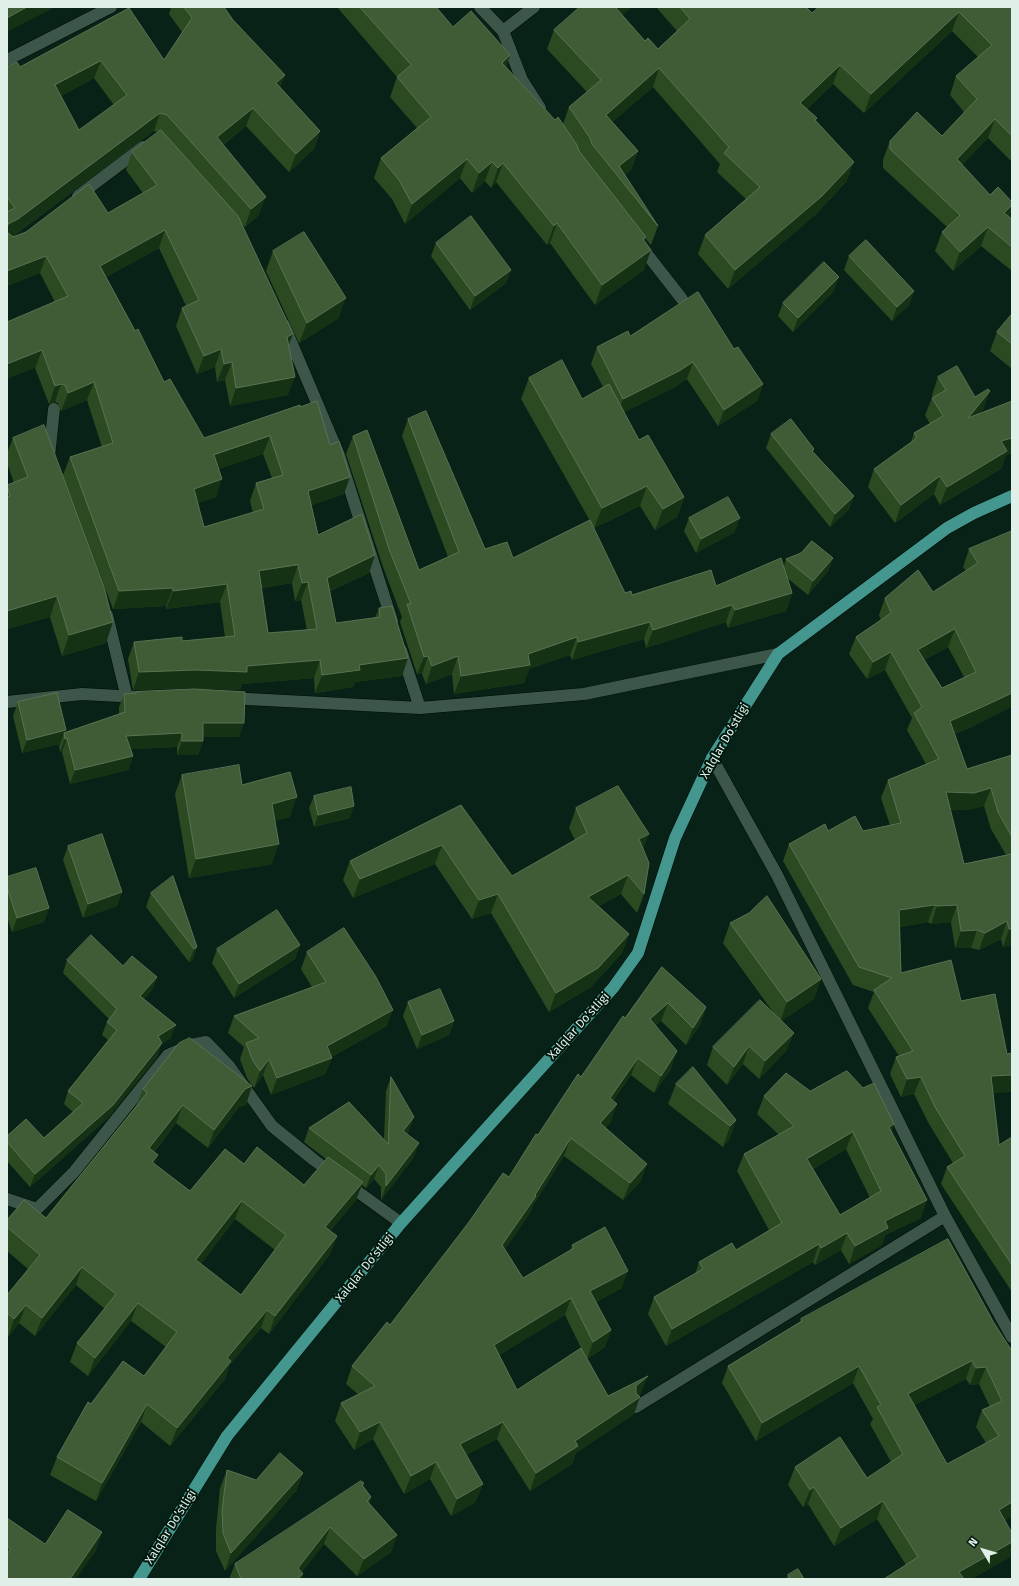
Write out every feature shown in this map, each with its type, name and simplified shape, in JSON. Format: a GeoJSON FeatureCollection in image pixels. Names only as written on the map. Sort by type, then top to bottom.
{"type":"FeatureCollection","features":[{"type":"Feature","properties":{"kind":"main road","name":"Xalqlar Do’stligi"},"geometry":{"type":"LineString","coordinates":[[138,1579],[227,1436],[401,1224],[613,988],[638,953],[675,838],[712,758],[778,654],[947,528],[974,513],[1012,496]]}},
{"type":"Feature","properties":{"kind":"street"},"geometry":{"type":"LineString","coordinates":[[7,60],[111,7]]}},
{"type":"Feature","properties":{"kind":"street"},"geometry":{"type":"LineString","coordinates":[[480,7],[503,31],[522,80],[547,117]]}},
{"type":"Feature","properties":{"kind":"street"},"geometry":{"type":"LineString","coordinates":[[503,31],[534,7]]}},
{"type":"Feature","properties":{"kind":"street"},"geometry":{"type":"LineString","coordinates":[[71,202],[155,138]]}},
{"type":"Feature","properties":{"kind":"street"},"geometry":{"type":"LineString","coordinates":[[630,232],[682,299]]}},
{"type":"Feature","properties":{"kind":"street"},"geometry":{"type":"LineString","coordinates":[[279,315],[339,455],[420,708]]}},
{"type":"Feature","properties":{"kind":"street"},"geometry":{"type":"LineString","coordinates":[[54,408],[48,456],[54,471]]}},
{"type":"Feature","properties":{"kind":"street"},"geometry":{"type":"LineString","coordinates":[[104,605],[128,698]]}},
{"type":"Feature","properties":{"kind":"street"},"geometry":{"type":"LineString","coordinates":[[212,697],[420,708],[584,694],[778,654]]}},
{"type":"Feature","properties":{"kind":"street"},"geometry":{"type":"LineString","coordinates":[[7,702],[82,694],[128,698],[150,697]]}},
{"type":"Feature","properties":{"kind":"street"},"geometry":{"type":"LineString","coordinates":[[712,758],[777,875],[945,1216],[1012,1337]]}},
{"type":"Feature","properties":{"kind":"street"},"geometry":{"type":"LineString","coordinates":[[7,1199],[37,1209],[74,1172],[168,1055],[191,1045],[206,1042],[229,1066],[272,1126],[314,1160],[401,1224]]}},
{"type":"Feature","properties":{"kind":"street"},"geometry":{"type":"LineString","coordinates":[[636,1407],[945,1216]]}},
{"type":"Feature","properties":{"kind":"building"},"geometry":{"type":"Polygon","coordinates":[[[7,7],[27,7],[7,18],[7,7]]]}},
{"type":"Feature","properties":{"kind":"building"},"geometry":{"type":"Polygon","coordinates":[[[184,7],[224,7],[233,20],[285,75],[276,83],[320,131],[296,154],[253,108],[217,137],[266,197],[251,209],[167,115],[160,113],[18,219],[8,224],[7,229],[7,212],[15,208],[7,197],[7,67],[17,62],[20,67],[129,8],[164,60],[192,18],[184,7]],[[101,61],[55,85],[79,130],[127,95],[101,61]]]}},
{"type":"Feature","properties":{"kind":"building"},"geometry":{"type":"Polygon","coordinates":[[[360,7],[436,7],[453,27],[471,11],[510,55],[502,63],[555,120],[558,117],[577,145],[579,151],[646,237],[643,239],[651,250],[602,285],[557,223],[554,226],[503,163],[498,168],[492,162],[479,173],[467,159],[412,204],[399,180],[381,158],[431,117],[397,77],[411,65],[360,7]]]}},
{"type":"Feature","properties":{"kind":"building"},"geometry":{"type":"Polygon","coordinates":[[[580,7],[617,7],[616,8],[645,41],[648,38],[658,49],[690,19],[680,7],[806,7],[812,13],[819,7],[1012,7],[1012,136],[995,119],[957,159],[990,195],[998,187],[1012,202],[1012,205],[1004,213],[1012,219],[1012,247],[988,227],[960,252],[942,232],[960,215],[890,149],[890,141],[917,112],[942,136],[977,99],[956,76],[992,45],[959,12],[871,94],[840,65],[800,103],[817,118],[815,120],[854,162],[822,196],[735,270],[705,235],[760,187],[724,153],[729,147],[659,68],[606,115],[638,151],[619,166],[658,226],[592,144],[590,138],[569,107],[601,80],[554,30],[580,7]]]}},
{"type":"Feature","properties":{"kind":"building"},"geometry":{"type":"Polygon","coordinates":[[[161,130],[238,216],[293,334],[287,337],[295,377],[236,388],[232,362],[224,364],[221,349],[204,356],[182,308],[199,300],[165,230],[100,266],[135,331],[138,329],[164,382],[170,379],[204,438],[300,405],[300,407],[317,401],[330,445],[339,441],[350,477],[308,491],[318,535],[362,514],[375,555],[327,578],[336,623],[380,617],[379,608],[392,606],[408,658],[359,665],[360,670],[322,675],[320,660],[247,666],[247,672],[196,670],[139,672],[134,642],[182,637],[182,641],[235,636],[227,584],[173,591],[173,588],[119,591],[70,457],[113,443],[94,382],[68,393],[65,385],[61,384],[55,386],[42,350],[7,364],[7,322],[68,296],[46,256],[7,271],[7,232],[13,237],[26,232],[89,184],[108,213],[157,185],[132,152],[161,130]],[[270,436],[214,455],[222,479],[194,489],[204,527],[264,509],[256,483],[283,475],[270,436]],[[298,565],[259,571],[268,633],[317,629],[308,582],[302,583],[298,565]]]}},
{"type":"Feature","properties":{"kind":"building"},"geometry":{"type":"Polygon","coordinates":[[[471,216],[511,270],[475,296],[436,243],[471,216]]]}},
{"type":"Feature","properties":{"kind":"building"},"geometry":{"type":"Polygon","coordinates":[[[304,232],[346,298],[307,323],[273,251],[304,232]]]}},
{"type":"Feature","properties":{"kind":"building"},"geometry":{"type":"Polygon","coordinates":[[[866,240],[914,291],[897,307],[849,256],[866,240]]]}},
{"type":"Feature","properties":{"kind":"building"},"geometry":{"type":"Polygon","coordinates":[[[824,262],[839,277],[798,318],[783,303],[824,262]]]}},
{"type":"Feature","properties":{"kind":"building"},"geometry":{"type":"Polygon","coordinates":[[[698,292],[734,349],[738,347],[763,384],[724,410],[693,362],[679,371],[623,399],[597,347],[628,331],[630,336],[698,292]]]}},
{"type":"Feature","properties":{"kind":"building"},"geometry":{"type":"Polygon","coordinates":[[[1012,314],[1012,344],[997,332],[1012,314]]]}},
{"type":"Feature","properties":{"kind":"building"},"geometry":{"type":"Polygon","coordinates":[[[562,360],[582,399],[609,384],[639,440],[648,435],[684,497],[663,509],[647,486],[602,508],[529,378],[562,360]]]}},
{"type":"Feature","properties":{"kind":"building"},"geometry":{"type":"Polygon","coordinates":[[[957,366],[975,397],[988,389],[990,391],[968,418],[1012,401],[1012,438],[1001,441],[1007,451],[947,487],[940,476],[901,505],[874,469],[917,438],[914,433],[943,416],[932,398],[946,390],[938,377],[957,366]]]}},
{"type":"Feature","properties":{"kind":"building"},"geometry":{"type":"Polygon","coordinates":[[[426,411],[485,549],[507,542],[513,558],[590,520],[625,593],[631,591],[632,595],[711,570],[716,586],[781,558],[792,593],[735,610],[732,605],[653,630],[650,622],[578,642],[577,637],[528,654],[530,665],[461,676],[458,656],[432,666],[428,656],[424,657],[407,604],[411,604],[389,549],[353,436],[367,430],[419,570],[459,552],[408,419],[426,411]]]}},
{"type":"Feature","properties":{"kind":"building"},"geometry":{"type":"Polygon","coordinates":[[[791,419],[814,449],[812,451],[854,496],[835,514],[771,434],[791,419]]]}},
{"type":"Feature","properties":{"kind":"building"},"geometry":{"type":"Polygon","coordinates":[[[44,425],[104,587],[113,622],[69,635],[57,596],[7,611],[7,497],[10,496],[7,485],[28,477],[13,438],[44,425]]]}},
{"type":"Feature","properties":{"kind":"building"},"geometry":{"type":"Polygon","coordinates":[[[728,497],[740,518],[701,539],[689,518],[728,497]]]}},
{"type":"Feature","properties":{"kind":"building"},"geometry":{"type":"Polygon","coordinates":[[[1012,531],[1012,693],[950,721],[967,769],[1012,755],[1012,837],[998,812],[991,788],[974,793],[946,792],[964,864],[1012,854],[1012,929],[1009,929],[1007,921],[985,933],[977,930],[961,931],[957,905],[934,905],[899,910],[901,973],[951,960],[961,1001],[995,994],[1007,1054],[1012,1053],[1012,1075],[991,1076],[999,1145],[1012,1137],[1012,1265],[947,1167],[965,1156],[935,1107],[921,1077],[907,1079],[896,1057],[913,1051],[874,990],[892,978],[859,967],[789,844],[825,824],[828,831],[855,816],[863,831],[901,823],[888,780],[939,759],[914,713],[922,707],[891,652],[873,662],[856,637],[891,613],[885,598],[918,570],[933,592],[978,563],[969,549],[1012,531]],[[955,629],[918,650],[942,688],[976,672],[955,629]]]}},
{"type":"Feature","properties":{"kind":"building"},"geometry":{"type":"Polygon","coordinates":[[[812,541],[833,558],[813,581],[786,559],[801,553],[812,541]]]}},
{"type":"Feature","properties":{"kind":"building"},"geometry":{"type":"Polygon","coordinates":[[[194,689],[245,692],[244,723],[203,723],[203,741],[182,741],[182,733],[126,736],[133,756],[75,770],[67,738],[65,739],[64,733],[125,712],[124,694],[194,689]]]}},
{"type":"Feature","properties":{"kind":"building"},"geometry":{"type":"Polygon","coordinates":[[[57,693],[66,730],[27,740],[18,702],[57,693]]]}},
{"type":"Feature","properties":{"kind":"building"},"geometry":{"type":"Polygon","coordinates":[[[239,765],[242,785],[290,772],[297,797],[272,804],[279,844],[196,859],[182,775],[239,765]]]}},
{"type":"Feature","properties":{"kind":"building"},"geometry":{"type":"Polygon","coordinates":[[[618,786],[649,834],[639,839],[649,863],[644,894],[628,875],[588,897],[629,934],[598,968],[556,993],[498,894],[479,900],[442,845],[360,879],[350,861],[461,805],[512,876],[587,833],[576,808],[618,786]]]}},
{"type":"Feature","properties":{"kind":"building"},"geometry":{"type":"Polygon","coordinates":[[[351,787],[354,806],[318,815],[314,796],[351,787]]]}},
{"type":"Feature","properties":{"kind":"building"},"geometry":{"type":"Polygon","coordinates":[[[102,834],[122,892],[88,904],[68,846],[102,834]]]}},
{"type":"Feature","properties":{"kind":"building"},"geometry":{"type":"Polygon","coordinates":[[[36,868],[49,908],[17,918],[7,887],[7,877],[36,868]]]}},
{"type":"Feature","properties":{"kind":"building"},"geometry":{"type":"Polygon","coordinates":[[[173,876],[197,947],[194,949],[151,893],[173,876]]]}},
{"type":"Feature","properties":{"kind":"building"},"geometry":{"type":"Polygon","coordinates":[[[767,896],[821,979],[787,1002],[730,923],[749,913],[767,896]]]}},
{"type":"Feature","properties":{"kind":"building"},"geometry":{"type":"Polygon","coordinates":[[[277,910],[300,945],[239,984],[217,949],[277,910]]]}},
{"type":"Feature","properties":{"kind":"building"},"geometry":{"type":"Polygon","coordinates":[[[344,928],[376,977],[393,1010],[327,1046],[332,1058],[277,1078],[269,1059],[260,1071],[253,1061],[246,1043],[259,1038],[234,1016],[326,982],[307,952],[344,928]]]}},
{"type":"Feature","properties":{"kind":"building"},"geometry":{"type":"Polygon","coordinates":[[[91,935],[123,966],[132,956],[157,977],[140,996],[176,1025],[158,1036],[162,1043],[113,1105],[35,1174],[7,1142],[7,1136],[26,1119],[44,1138],[83,1103],[68,1091],[117,1030],[107,1022],[117,1009],[67,960],[91,935]]]}},
{"type":"Feature","properties":{"kind":"building"},"geometry":{"type":"Polygon","coordinates":[[[662,967],[706,1007],[693,1028],[668,1003],[650,1019],[677,1051],[661,1076],[638,1058],[610,1098],[617,1104],[600,1123],[647,1164],[630,1183],[571,1138],[535,1195],[536,1196],[502,1245],[523,1278],[574,1248],[572,1245],[605,1227],[628,1271],[590,1291],[611,1330],[593,1342],[571,1298],[494,1345],[517,1390],[581,1348],[608,1396],[648,1376],[636,1386],[636,1393],[640,1397],[575,1441],[578,1446],[536,1473],[503,1422],[460,1444],[483,1484],[457,1499],[436,1462],[411,1476],[380,1422],[360,1432],[341,1403],[375,1386],[352,1366],[387,1322],[390,1325],[469,1222],[503,1173],[509,1177],[536,1134],[538,1135],[578,1074],[581,1077],[623,1016],[625,1018],[662,967]]]}},
{"type":"Feature","properties":{"kind":"building"},"geometry":{"type":"Polygon","coordinates":[[[440,989],[454,1021],[422,1035],[408,1002],[440,989]]]}},
{"type":"Feature","properties":{"kind":"building"},"geometry":{"type":"Polygon","coordinates":[[[760,1000],[794,1033],[765,1061],[749,1046],[734,1067],[713,1047],[760,1000]]]}},
{"type":"Feature","properties":{"kind":"building"},"geometry":{"type":"Polygon","coordinates":[[[190,1038],[252,1086],[245,1089],[214,1130],[183,1105],[149,1148],[158,1155],[152,1162],[190,1191],[225,1149],[244,1164],[257,1147],[304,1185],[328,1157],[363,1182],[325,1227],[337,1236],[275,1316],[267,1310],[227,1358],[231,1361],[177,1428],[147,1404],[102,1483],[57,1457],[88,1402],[91,1404],[123,1361],[144,1376],[177,1332],[138,1303],[95,1358],[77,1343],[116,1294],[82,1267],[42,1318],[26,1305],[14,1319],[7,1313],[7,1295],[40,1255],[7,1227],[7,1220],[24,1200],[46,1218],[147,1093],[143,1089],[179,1043],[190,1038]],[[242,1201],[196,1260],[241,1295],[286,1235],[242,1201]]]}},
{"type":"Feature","properties":{"kind":"building"},"geometry":{"type":"Polygon","coordinates":[[[693,1067],[736,1120],[730,1126],[676,1084],[693,1067]]]}},
{"type":"Feature","properties":{"kind":"building"},"geometry":{"type":"Polygon","coordinates":[[[847,1071],[863,1088],[874,1083],[894,1124],[889,1127],[927,1200],[885,1221],[888,1228],[855,1246],[847,1233],[821,1248],[819,1244],[672,1329],[654,1297],[703,1269],[699,1262],[732,1243],[736,1250],[782,1223],[744,1154],[794,1126],[764,1096],[786,1073],[810,1091],[847,1071]],[[853,1132],[807,1159],[840,1215],[881,1191],[853,1132]]]}},
{"type":"Feature","properties":{"kind":"building"},"geometry":{"type":"Polygon","coordinates":[[[391,1077],[414,1117],[403,1131],[419,1143],[386,1186],[386,1174],[379,1165],[371,1175],[309,1128],[349,1102],[388,1144],[391,1077]]]}},
{"type":"Feature","properties":{"kind":"building"},"geometry":{"type":"Polygon","coordinates":[[[948,1239],[994,1323],[1012,1351],[1012,1502],[999,1510],[1012,1533],[1012,1542],[959,1572],[964,1579],[884,1579],[918,1557],[883,1501],[841,1528],[814,1487],[810,1490],[795,1467],[840,1437],[867,1478],[903,1454],[877,1407],[881,1405],[859,1366],[762,1423],[728,1366],[802,1321],[801,1319],[948,1239]],[[972,1361],[908,1394],[947,1464],[999,1436],[982,1410],[1002,1401],[986,1367],[976,1368],[972,1361]]]}},
{"type":"Feature","properties":{"kind":"building"},"geometry":{"type":"Polygon","coordinates":[[[280,1453],[303,1473],[231,1553],[223,1533],[222,1511],[227,1470],[256,1480],[280,1453]]]}},
{"type":"Feature","properties":{"kind":"building"},"geometry":{"type":"Polygon","coordinates":[[[361,1481],[364,1483],[362,1485],[371,1497],[367,1501],[397,1535],[364,1559],[330,1527],[298,1568],[303,1574],[297,1579],[241,1579],[235,1564],[361,1481]]]}},
{"type":"Feature","properties":{"kind":"building"},"geometry":{"type":"Polygon","coordinates":[[[68,1510],[102,1532],[70,1579],[7,1579],[7,1554],[11,1549],[7,1546],[7,1518],[45,1544],[68,1510]]]}},
{"type":"Feature","properties":{"kind":"building"},"geometry":{"type":"Polygon","coordinates":[[[798,1569],[804,1579],[790,1579],[788,1575],[798,1569]]]}}]}
